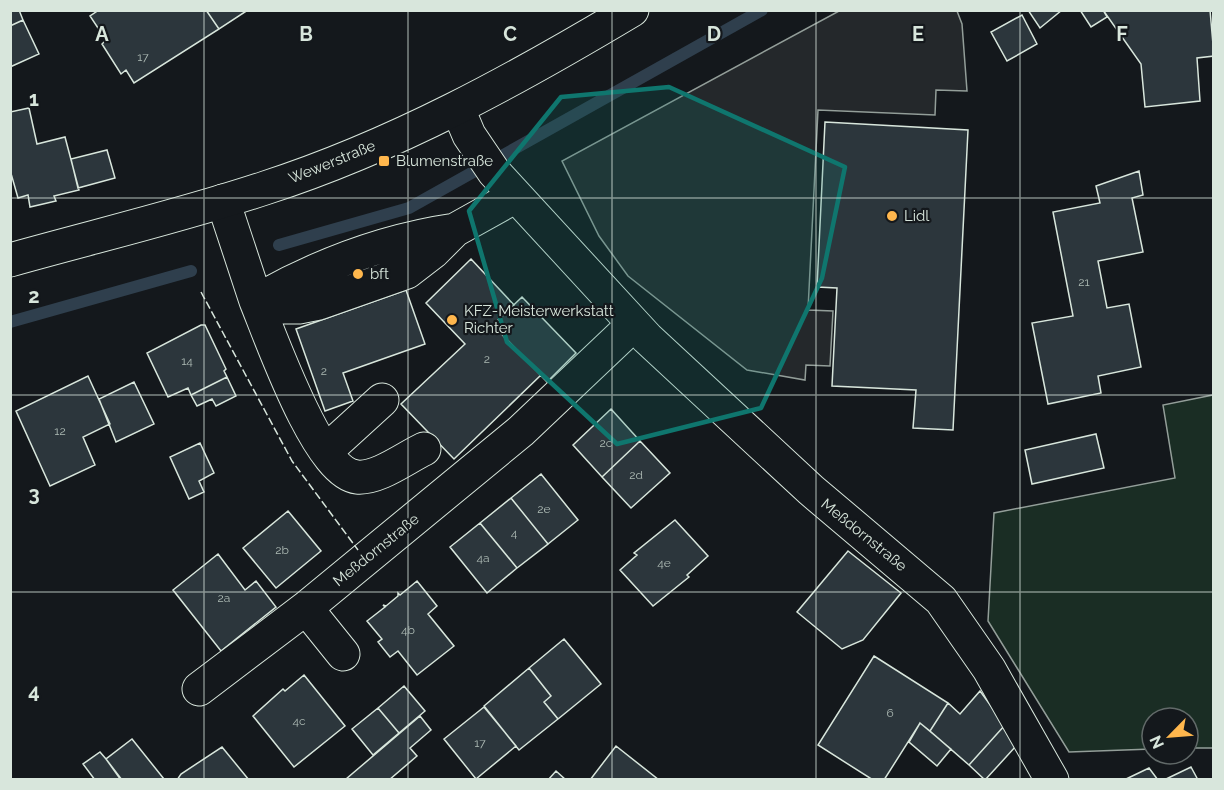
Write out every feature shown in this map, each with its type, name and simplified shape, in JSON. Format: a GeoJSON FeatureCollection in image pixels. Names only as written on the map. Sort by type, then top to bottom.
{"type":"FeatureCollection","features":[{"type":"Feature","properties":{"kind":"street","name":"Wewerstraße"},"geometry":{"type":"LineString","coordinates":[[10,260],[223,201],[318,169],[458,109],[632,10]]}},
{"type":"Feature","properties":{"kind":"street","name":"Meßdornstraße"},"geometry":{"type":"LineString","coordinates":[[458,109],[486,161],[634,324],[811,490],[941,600],[989,669],[1052,780]]}},
{"type":"Feature","properties":{"kind":"street"},"geometry":{"type":"LineString","coordinates":[[256,301],[311,272],[408,239],[455,230],[516,196]]}},
{"type":"Feature","properties":{"kind":"street"},"geometry":{"type":"LineString","coordinates":[[223,201],[256,301],[302,414],[327,452],[349,476],[359,477],[373,475],[424,449]]}},
{"type":"Feature","properties":{"kind":"street","name":"Meßdornstraße"},"geometry":{"type":"LineString","coordinates":[[199,689],[306,608],[521,431],[634,324]]}},
{"type":"Feature","properties":{"kind":"street"},"geometry":{"type":"LineString","coordinates":[[327,452],[381,400]]}},
{"type":"Feature","properties":{"kind":"street"},"geometry":{"type":"LineString","coordinates":[[306,608],[343,654]]}},
{"type":"Feature","properties":{"kind":"highlighted area"},"geometry":{"type":"Polygon","coordinates":[[[669,87],[845,167],[822,278],[761,408],[617,444],[507,342],[469,211],[561,97],[669,87]]]}},
{"type":"Feature","properties":{"kind":"green space"},"geometry":{"type":"Polygon","coordinates":[[[1213,395],[1213,748],[1200,748],[1200,706],[1140,706],[1140,749],[1069,752],[988,621],[994,513],[1175,478],[1163,405],[1213,395]]]}},
{"type":"Feature","properties":{"kind":"shaded area"},"geometry":{"type":"Polygon","coordinates":[[[839,11],[957,11],[962,24],[967,91],[936,90],[935,115],[818,110],[808,310],[833,311],[830,366],[806,365],[805,380],[747,370],[628,276],[599,236],[562,161],[839,11]]]}},
{"type":"Feature","properties":{"kind":"building"},"geometry":{"type":"Polygon","coordinates":[[[10,10],[19,10],[23,20],[10,26],[10,10]]]}},
{"type":"Feature","properties":{"kind":"building"},"geometry":{"type":"Polygon","coordinates":[[[99,10],[206,10],[219,29],[134,83],[126,70],[121,74],[102,44],[106,40],[90,16],[99,10]]]}},
{"type":"Feature","properties":{"kind":"building"},"geometry":{"type":"Polygon","coordinates":[[[206,10],[248,10],[219,29],[206,10]]]}},
{"type":"Feature","properties":{"kind":"building"},"geometry":{"type":"Polygon","coordinates":[[[1028,10],[1062,10],[1040,28],[1028,10]]]}},
{"type":"Feature","properties":{"kind":"building"},"geometry":{"type":"Polygon","coordinates":[[[1080,10],[1103,10],[1107,17],[1091,27],[1080,10]]]}},
{"type":"Feature","properties":{"kind":"building"},"geometry":{"type":"Polygon","coordinates":[[[1103,10],[1210,10],[1214,56],[1197,58],[1200,101],[1145,107],[1141,64],[1103,10]]]}},
{"type":"Feature","properties":{"kind":"building"},"geometry":{"type":"Polygon","coordinates":[[[1022,15],[1037,44],[1007,61],[991,32],[1022,15]]]}},
{"type":"Feature","properties":{"kind":"building"},"geometry":{"type":"Polygon","coordinates":[[[23,20],[39,54],[10,67],[10,26],[23,20]]]}},
{"type":"Feature","properties":{"kind":"building"},"geometry":{"type":"Polygon","coordinates":[[[29,108],[37,144],[65,137],[79,190],[54,196],[56,201],[30,207],[28,195],[18,198],[10,170],[10,112],[29,108]]]}},
{"type":"Feature","properties":{"kind":"building","name":"Lidl"},"geometry":{"type":"Polygon","coordinates":[[[825,122],[968,130],[953,430],[913,428],[916,390],[832,386],[837,288],[817,287],[825,122]]]}},
{"type":"Feature","properties":{"kind":"building"},"geometry":{"type":"Polygon","coordinates":[[[107,150],[115,178],[78,188],[71,159],[107,150]]]}},
{"type":"Feature","properties":{"kind":"building"},"geometry":{"type":"Polygon","coordinates":[[[1139,171],[1143,195],[1132,198],[1143,252],[1098,261],[1107,308],[1129,304],[1141,367],[1098,376],[1101,393],[1048,404],[1032,323],[1073,316],[1053,212],[1100,203],[1096,186],[1139,171]]]}},
{"type":"Feature","properties":{"kind":"building"},"geometry":{"type":"Polygon","coordinates":[[[471,259],[514,305],[493,325],[541,375],[454,459],[401,404],[465,344],[426,303],[471,259]]]}},
{"type":"Feature","properties":{"kind":"building"},"geometry":{"type":"Polygon","coordinates":[[[406,290],[425,344],[343,373],[353,401],[325,411],[296,329],[406,290]]]}},
{"type":"Feature","properties":{"kind":"building"},"geometry":{"type":"Polygon","coordinates":[[[522,297],[576,353],[547,382],[493,325],[522,297]]]}},
{"type":"Feature","properties":{"kind":"building"},"geometry":{"type":"Polygon","coordinates":[[[205,325],[226,369],[224,371],[227,377],[191,395],[188,388],[168,397],[147,353],[205,325]]]}},
{"type":"Feature","properties":{"kind":"building"},"geometry":{"type":"Polygon","coordinates":[[[88,376],[110,424],[83,437],[95,465],[50,486],[16,411],[88,376]]]}},
{"type":"Feature","properties":{"kind":"building"},"geometry":{"type":"Polygon","coordinates":[[[227,377],[236,396],[216,406],[212,399],[197,406],[191,395],[227,377]]]}},
{"type":"Feature","properties":{"kind":"building"},"geometry":{"type":"Polygon","coordinates":[[[134,382],[154,424],[116,442],[99,399],[134,382]]]}},
{"type":"Feature","properties":{"kind":"building"},"geometry":{"type":"Polygon","coordinates":[[[611,409],[640,441],[602,477],[573,445],[611,409]]]}},
{"type":"Feature","properties":{"kind":"building"},"geometry":{"type":"Polygon","coordinates":[[[1096,434],[1104,468],[1032,484],[1025,450],[1096,434]]]}},
{"type":"Feature","properties":{"kind":"building"},"geometry":{"type":"Polygon","coordinates":[[[640,441],[670,473],[631,508],[602,477],[640,441]]]}},
{"type":"Feature","properties":{"kind":"building"},"geometry":{"type":"Polygon","coordinates":[[[200,443],[214,473],[199,481],[204,492],[189,499],[170,457],[200,443]]]}},
{"type":"Feature","properties":{"kind":"building"},"geometry":{"type":"Polygon","coordinates":[[[541,474],[578,520],[548,544],[511,498],[541,474]]]}},
{"type":"Feature","properties":{"kind":"building"},"geometry":{"type":"Polygon","coordinates":[[[511,498],[548,544],[517,568],[480,523],[511,498]]]}},
{"type":"Feature","properties":{"kind":"building"},"geometry":{"type":"Polygon","coordinates":[[[288,511],[321,551],[276,588],[243,548],[288,511]]]}},
{"type":"Feature","properties":{"kind":"building"},"geometry":{"type":"Polygon","coordinates":[[[675,520],[708,556],[687,575],[689,577],[653,606],[620,570],[637,555],[634,553],[675,520]]]}},
{"type":"Feature","properties":{"kind":"building"},"geometry":{"type":"Polygon","coordinates":[[[480,523],[517,568],[487,593],[450,547],[480,523]]]}},
{"type":"Feature","properties":{"kind":"building"},"geometry":{"type":"Polygon","coordinates":[[[848,551],[901,593],[863,640],[842,649],[797,612],[848,551]]]}},
{"type":"Feature","properties":{"kind":"building"},"geometry":{"type":"Polygon","coordinates":[[[218,554],[245,590],[256,581],[276,607],[221,651],[173,590],[218,554]]]}},
{"type":"Feature","properties":{"kind":"building"},"geometry":{"type":"Polygon","coordinates":[[[417,581],[437,606],[428,614],[454,646],[417,675],[398,651],[390,657],[378,642],[382,639],[367,621],[385,607],[383,605],[386,606],[398,596],[398,593],[400,595],[417,581]]]}},
{"type":"Feature","properties":{"kind":"building"},"geometry":{"type":"Polygon","coordinates":[[[564,639],[601,684],[558,719],[544,702],[551,696],[529,668],[564,639]]]}},
{"type":"Feature","properties":{"kind":"building"},"geometry":{"type":"Polygon","coordinates":[[[874,656],[948,703],[930,731],[920,723],[884,780],[873,780],[818,745],[874,656]]]}},
{"type":"Feature","properties":{"kind":"building"},"geometry":{"type":"Polygon","coordinates":[[[529,668],[551,696],[544,702],[558,719],[519,750],[484,706],[529,668]]]}},
{"type":"Feature","properties":{"kind":"building"},"geometry":{"type":"Polygon","coordinates":[[[304,675],[345,726],[294,767],[253,716],[283,689],[285,691],[304,675]]]}},
{"type":"Feature","properties":{"kind":"building"},"geometry":{"type":"Polygon","coordinates":[[[404,686],[425,711],[399,733],[378,708],[404,686]]]}},
{"type":"Feature","properties":{"kind":"building"},"geometry":{"type":"Polygon","coordinates":[[[980,691],[1005,725],[969,765],[930,731],[948,703],[960,714],[980,691]]]}},
{"type":"Feature","properties":{"kind":"building"},"geometry":{"type":"Polygon","coordinates":[[[484,707],[516,746],[476,779],[444,739],[484,707]]]}},
{"type":"Feature","properties":{"kind":"building"},"geometry":{"type":"Polygon","coordinates":[[[378,708],[399,733],[373,755],[352,729],[378,708]]]}},
{"type":"Feature","properties":{"kind":"building"},"geometry":{"type":"Polygon","coordinates":[[[420,716],[431,730],[410,748],[417,756],[389,780],[346,779],[420,716]]]}},
{"type":"Feature","properties":{"kind":"building"},"geometry":{"type":"Polygon","coordinates":[[[920,723],[951,749],[937,766],[909,742],[920,723]]]}},
{"type":"Feature","properties":{"kind":"building"},"geometry":{"type":"Polygon","coordinates":[[[1005,725],[1017,745],[985,780],[969,765],[1005,725]]]}},
{"type":"Feature","properties":{"kind":"building"},"geometry":{"type":"Polygon","coordinates":[[[132,739],[164,779],[122,780],[106,759],[132,739]]]}},
{"type":"Feature","properties":{"kind":"building"},"geometry":{"type":"Polygon","coordinates":[[[616,746],[659,780],[590,780],[616,746]]]}},
{"type":"Feature","properties":{"kind":"building"},"geometry":{"type":"Polygon","coordinates":[[[222,747],[249,780],[177,780],[181,774],[222,747]]]}},
{"type":"Feature","properties":{"kind":"building"},"geometry":{"type":"Polygon","coordinates":[[[100,752],[121,780],[95,780],[83,764],[100,752]]]}},
{"type":"Feature","properties":{"kind":"building"},"geometry":{"type":"Polygon","coordinates":[[[1191,767],[1198,780],[1164,780],[1191,767]]]}},
{"type":"Feature","properties":{"kind":"building"},"geometry":{"type":"Polygon","coordinates":[[[1149,768],[1158,780],[1124,780],[1149,768]]]}},
{"type":"Feature","properties":{"kind":"building"},"geometry":{"type":"Polygon","coordinates":[[[556,771],[566,780],[548,780],[556,771]]]}},
{"type":"Feature","properties":{"kind":"waterway"},"geometry":{"type":"LineString","coordinates":[[279,245],[409,208],[762,10]]}},
{"type":"Feature","properties":{"kind":"waterway"},"geometry":{"type":"LineString","coordinates":[[10,322],[191,271]]}},
{"type":"Feature","properties":{"kind":"fence"},"geometry":{"type":"LineString","coordinates":[[201,292],[292,461],[358,550]]}},
{"type":"Feature","properties":{"kind":"place","name":"Blumenstraße"},"geometry":{"type":"Point","coordinates":[384,161]}},
{"type":"Feature","properties":{"kind":"place","name":"Lidl"},"geometry":{"type":"Point","coordinates":[892,216]}},
{"type":"Feature","properties":{"kind":"place","name":"bft"},"geometry":{"type":"Point","coordinates":[358,274]}},
{"type":"Feature","properties":{"kind":"place","name":"KFZ-Meisterwerkstatt Richter"},"geometry":{"type":"Point","coordinates":[452,320]}}]}
